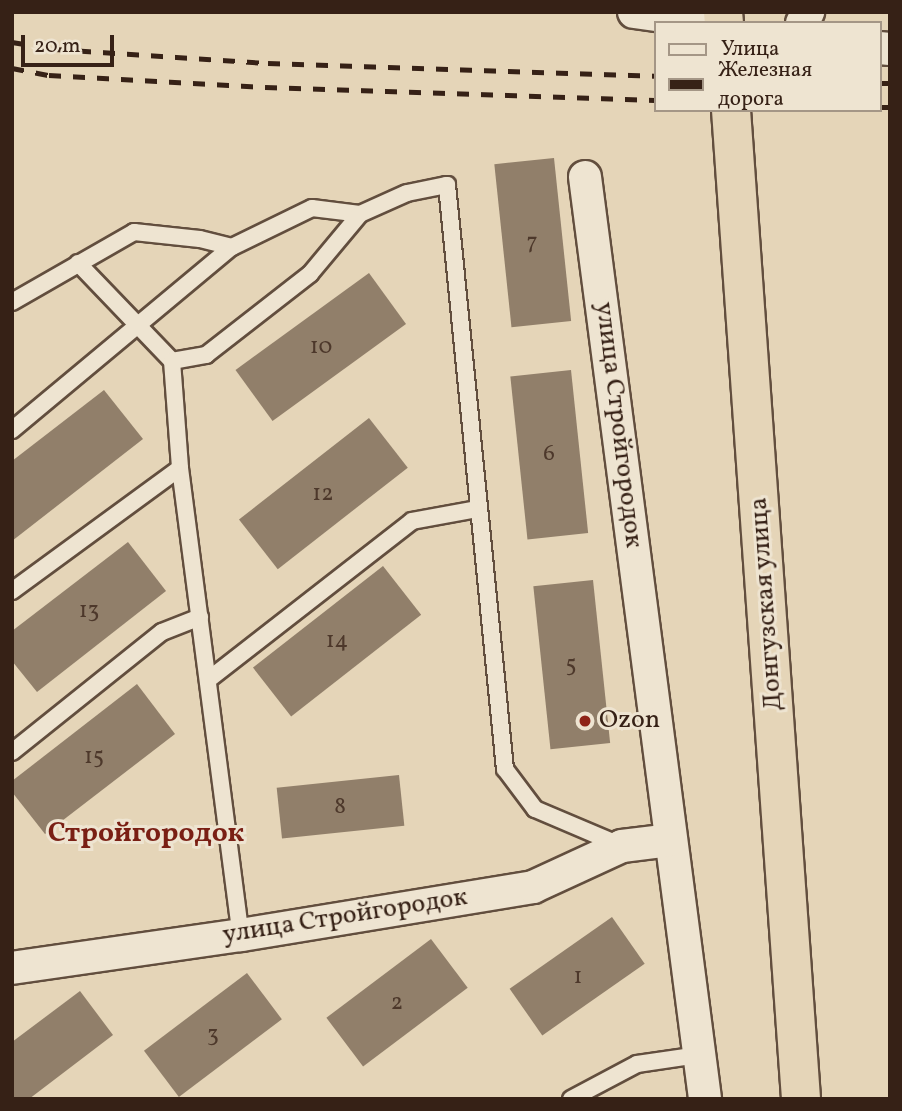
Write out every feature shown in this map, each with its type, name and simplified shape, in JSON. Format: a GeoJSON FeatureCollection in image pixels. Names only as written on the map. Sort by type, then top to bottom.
{"type":"FeatureCollection","features":[{"type":"Feature","properties":{"kind":"highway","name":"Донгузская улица"},"geometry":{"type":"LineString","coordinates":[[731,112],[801,1099]]}},
{"type":"Feature","properties":{"kind":"street"},"geometry":{"type":"LineString","coordinates":[[634,12],[698,21]]}},
{"type":"Feature","properties":{"kind":"street","name":"улица Стройгородок"},"geometry":{"type":"LineString","coordinates":[[585,177],[705,1099]]}},
{"type":"Feature","properties":{"kind":"street","name":"улица Стройгородок"},"geometry":{"type":"LineString","coordinates":[[12,968],[241,935],[533,887],[622,846],[670,840]]}},
{"type":"Feature","properties":{"kind":"lane"},"geometry":{"type":"LineString","coordinates":[[172,361],[206,355],[300,282],[360,214],[407,193],[447,185],[477,509],[505,769],[536,809],[622,846]]}},
{"type":"Feature","properties":{"kind":"lane"},"geometry":{"type":"LineString","coordinates":[[12,430],[232,247],[312,208],[360,214]]}},
{"type":"Feature","properties":{"kind":"lane"},"geometry":{"type":"LineString","coordinates":[[12,302],[134,232],[200,239],[232,247]]}},
{"type":"Feature","properties":{"kind":"lane"},"geometry":{"type":"LineString","coordinates":[[78,263],[172,361],[180,468],[241,935]]}},
{"type":"Feature","properties":{"kind":"lane"},"geometry":{"type":"LineString","coordinates":[[12,591],[180,468]]}},
{"type":"Feature","properties":{"kind":"lane"},"geometry":{"type":"LineString","coordinates":[[208,680],[412,521],[477,509]]}},
{"type":"Feature","properties":{"kind":"lane"},"geometry":{"type":"LineString","coordinates":[[12,751],[162,632],[200,617]]}},
{"type":"Feature","properties":{"kind":"lane"},"geometry":{"type":"LineString","coordinates":[[571,1099],[637,1064],[699,1055]]}},
{"type":"Feature","properties":{"kind":"building"},"geometry":{"type":"Polygon","coordinates":[[[554,158],[571,321],[511,327],[494,164],[554,158]]]}},
{"type":"Feature","properties":{"kind":"building"},"geometry":{"type":"Polygon","coordinates":[[[369,273],[406,324],[273,421],[236,370],[369,273]]]}},
{"type":"Feature","properties":{"kind":"building"},"geometry":{"type":"Polygon","coordinates":[[[571,370],[588,533],[527,539],[510,376],[571,370]]]}},
{"type":"Feature","properties":{"kind":"building"},"geometry":{"type":"Polygon","coordinates":[[[104,390],[143,439],[12,541],[12,461],[104,390]]]}},
{"type":"Feature","properties":{"kind":"building"},"geometry":{"type":"Polygon","coordinates":[[[369,418],[408,468],[278,569],[239,520],[369,418]]]}},
{"type":"Feature","properties":{"kind":"building"},"geometry":{"type":"Polygon","coordinates":[[[128,542],[166,591],[37,692],[12,661],[12,631],[128,542]]]}},
{"type":"Feature","properties":{"kind":"building"},"geometry":{"type":"Polygon","coordinates":[[[383,566],[421,615],[291,716],[253,668],[383,566]]]}},
{"type":"Feature","properties":{"kind":"building"},"geometry":{"type":"Polygon","coordinates":[[[593,580],[610,743],[550,749],[533,586],[593,580]]]}},
{"type":"Feature","properties":{"kind":"building"},"geometry":{"type":"Polygon","coordinates":[[[137,684],[175,734],[45,834],[12,792],[12,781],[137,684]]]}},
{"type":"Feature","properties":{"kind":"building"},"geometry":{"type":"Polygon","coordinates":[[[399,775],[404,826],[282,839],[277,788],[399,775]]]}},
{"type":"Feature","properties":{"kind":"building"},"geometry":{"type":"Polygon","coordinates":[[[612,917],[645,964],[542,1035],[510,989],[612,917]]]}},
{"type":"Feature","properties":{"kind":"building"},"geometry":{"type":"Polygon","coordinates":[[[431,939],[468,988],[363,1067],[326,1018],[431,939]]]}},
{"type":"Feature","properties":{"kind":"building"},"geometry":{"type":"Polygon","coordinates":[[[247,973],[282,1019],[179,1097],[144,1051],[247,973]]]}},
{"type":"Feature","properties":{"kind":"building"},"geometry":{"type":"Polygon","coordinates":[[[80,991],[113,1035],[29,1099],[12,1099],[12,1042],[80,991]]]}},
{"type":"Feature","properties":{"kind":"railway"},"geometry":{"type":"LineString","coordinates":[[12,42],[55,49],[268,63],[654,76]]}},
{"type":"Feature","properties":{"kind":"railway"},"geometry":{"type":"LineString","coordinates":[[12,68],[49,75],[265,87],[654,100]]}},
{"type":"Feature","properties":{"kind":"railway"},"geometry":{"type":"LineString","coordinates":[[881,83],[890,83]]}},
{"type":"Feature","properties":{"kind":"railway"},"geometry":{"type":"LineString","coordinates":[[881,107],[890,107]]}},
{"type":"Feature","properties":{"kind":"place","name":"Ozon"},"geometry":{"type":"Point","coordinates":[585,721]}},
{"type":"Feature","properties":{"kind":"district","name":"Стройгородок"},"geometry":{"type":"Point","coordinates":[146,834]}}]}
